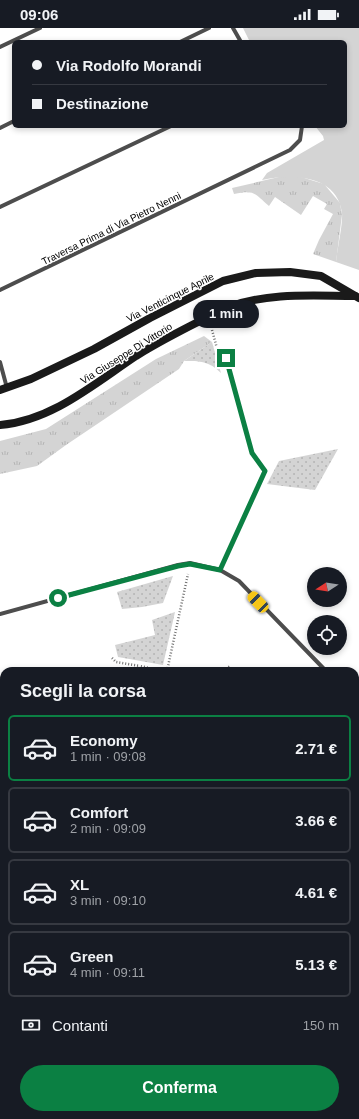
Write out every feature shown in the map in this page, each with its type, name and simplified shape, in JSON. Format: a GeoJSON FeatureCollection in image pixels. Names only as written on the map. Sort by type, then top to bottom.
{"type":"FeatureCollection","features":[{"type":"Feature","properties":{"kind":"street"},"geometry":{"type":"LineString","coordinates":[[15,40],[40,28]]}},
{"type":"Feature","properties":{"kind":"street"},"geometry":{"type":"LineString","coordinates":[[184,40],[209,28]]}},
{"type":"Feature","properties":{"kind":"street"},"geometry":{"type":"LineString","coordinates":[[233,28],[240,40]]}},
{"type":"Feature","properties":{"kind":"street"},"geometry":{"type":"LineString","coordinates":[[0,47],[12,41]]}},
{"type":"Feature","properties":{"kind":"street"},"geometry":{"type":"LineString","coordinates":[[0,128],[12,122]]}},
{"type":"Feature","properties":{"kind":"street"},"geometry":{"type":"LineString","coordinates":[[0,207],[166,128]]}},
{"type":"Feature","properties":{"kind":"street","name":"Traversa Prima di Via Pietro Nenni"},"geometry":{"type":"LineString","coordinates":[[0,290],[290,150],[300,140],[302,128]]}},
{"type":"Feature","properties":{"kind":"street","name":"Via Venticinque Aprile"},"geometry":{"type":"LineString","coordinates":[[3,389],[31,379],[94,349],[150,318],[223,281],[256,273],[290,272],[320,276],[358,297]]}},
{"type":"Feature","properties":{"kind":"street","name":"Via Giuseppe Di Vittorio"},"geometry":{"type":"LineString","coordinates":[[0,425],[15,424],[53,410],[91,387],[138,355],[183,329],[230,307],[260,299],[303,296],[358,297]]}},
{"type":"Feature","properties":{"kind":"street"},"geometry":{"type":"LineString","coordinates":[[0,362],[3,389]]}},
{"type":"Feature","properties":{"kind":"street"},"geometry":{"type":"LineString","coordinates":[[0,614],[190,564],[220,570],[239,582],[322,667]]}},
{"type":"Feature","properties":{"kind":"lane"},"geometry":{"type":"LineString","coordinates":[[220,570],[265,471],[252,453],[226,358]]}},
{"type":"Feature","properties":{"kind":"path"},"geometry":{"type":"LineString","coordinates":[[208,317],[218,352],[226,358]]}},
{"type":"Feature","properties":{"kind":"path"},"geometry":{"type":"LineString","coordinates":[[169,667],[190,564]]}},
{"type":"Feature","properties":{"kind":"path"},"geometry":{"type":"LineString","coordinates":[[112,658],[116,662],[144,667]]}},
{"type":"Feature","properties":{"kind":"green space"},"geometry":{"type":"Polygon","coordinates":[[[243,28],[359,28],[359,270],[336,262],[342,224],[342,213],[338,200],[331,191],[322,184],[299,178],[286,177],[262,180],[267,173],[324,140],[323,136],[317,128],[347,128],[347,40],[249,40],[243,28]]]}},
{"type":"Feature","properties":{"kind":"green space"},"geometry":{"type":"Polygon","coordinates":[[[279,177],[301,177],[324,184],[340,203],[342,215],[336,262],[313,254],[333,214],[324,209],[327,204],[313,196],[301,215],[275,197],[269,206],[254,194],[246,192],[234,194],[232,188],[279,177]]]}},
{"type":"Feature","properties":{"kind":"green space"},"geometry":{"type":"Polygon","coordinates":[[[204,336],[212,342],[184,361],[179,369],[37,466],[0,474],[0,441],[46,429],[156,359],[204,336]]]}},
{"type":"Feature","properties":{"kind":"green space"},"geometry":{"type":"Polygon","coordinates":[[[212,342],[221,373],[204,362],[184,361],[212,342]]]}},
{"type":"Feature","properties":{"kind":"green space"},"geometry":{"type":"Polygon","coordinates":[[[338,449],[315,490],[267,484],[279,461],[338,449]]]}},
{"type":"Feature","properties":{"kind":"green space"},"geometry":{"type":"Polygon","coordinates":[[[173,576],[163,603],[122,609],[117,592],[173,576]]]}},
{"type":"Feature","properties":{"kind":"green space"},"geometry":{"type":"Polygon","coordinates":[[[175,612],[163,665],[118,657],[115,645],[155,635],[152,620],[175,612]]]}},
{"type":"Feature","properties":{"kind":"route"},"geometry":{"type":"LineString","coordinates":[[58,598],[178,566],[190,564],[220,570],[265,471],[252,453],[226,358]]}}]}
